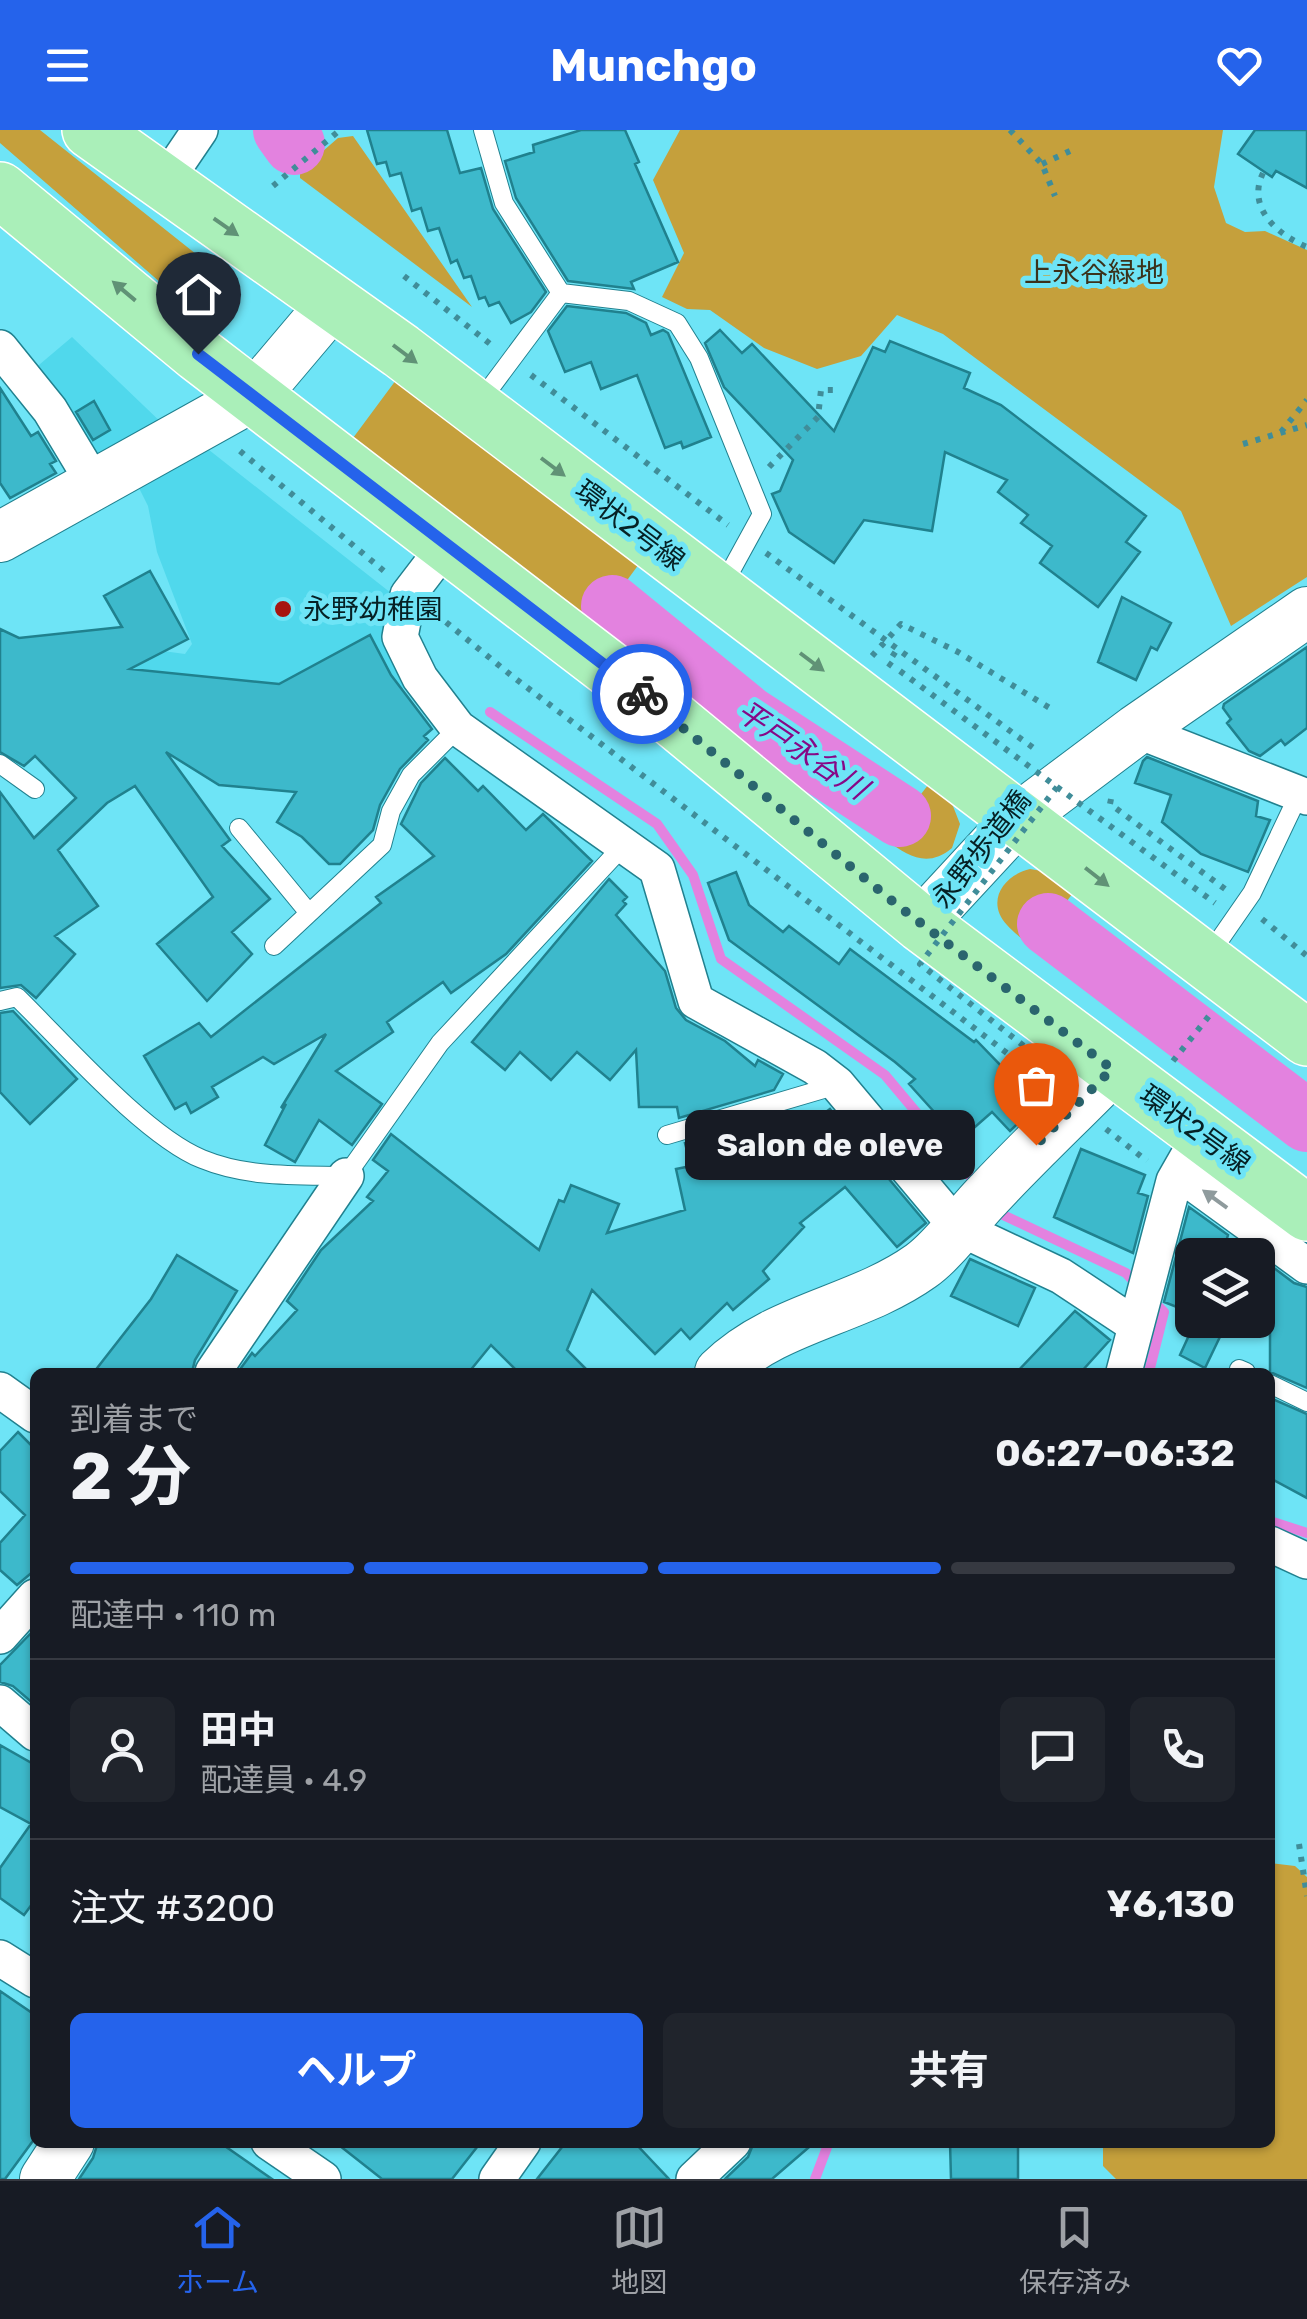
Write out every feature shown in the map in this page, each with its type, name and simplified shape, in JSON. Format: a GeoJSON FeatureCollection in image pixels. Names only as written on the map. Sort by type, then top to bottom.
{"type":"FeatureCollection","features":[{"type":"Feature","properties":{"kind":"main road","name":"環状2号線"},"geometry":{"type":"LineString","coordinates":[[90,130],[401,350],[844,686],[1038,802],[1212,982],[1307,1038]]}},
{"type":"Feature","properties":{"kind":"main road","name":"環状2号線"},"geometry":{"type":"LineString","coordinates":[[0,190],[198,354],[646,697],[922,924],[1095,1088],[1185,1162],[1307,1213]]}},
{"type":"Feature","properties":{"kind":"street"},"geometry":{"type":"LineString","coordinates":[[164,183],[200,130]]}},
{"type":"Feature","properties":{"kind":"street"},"geometry":{"type":"LineString","coordinates":[[0,538],[255,395],[332,304]]}},
{"type":"Feature","properties":{"kind":"street"},"geometry":{"type":"LineString","coordinates":[[0,348],[50,410],[95,484]]}},
{"type":"Feature","properties":{"kind":"street"},"geometry":{"type":"LineString","coordinates":[[447,544],[410,592],[400,637],[420,678],[458,728],[657,870],[696,1001],[816,1066],[973,1211],[1060,1276],[1142,1299]]}},
{"type":"Feature","properties":{"kind":"street"},"geometry":{"type":"LineString","coordinates":[[922,924],[1038,802],[1307,612]]}},
{"type":"Feature","properties":{"kind":"street"},"geometry":{"type":"LineString","coordinates":[[1136,730],[1303,796]]}},
{"type":"Feature","properties":{"kind":"street"},"geometry":{"type":"LineString","coordinates":[[724,1368],[786,1326],[872,1295],[924,1265],[1095,1088]]}},
{"type":"Feature","properties":{"kind":"street"},"geometry":{"type":"LineString","coordinates":[[1125,1368],[1185,1162],[1307,1266]]}},
{"type":"Feature","properties":{"kind":"street"},"geometry":{"type":"LineString","coordinates":[[216,1368],[346,1176]]}},
{"type":"Feature","properties":{"kind":"street"},"geometry":{"type":"LineString","coordinates":[[0,1390],[30,1411]]}},
{"type":"Feature","properties":{"kind":"street"},"geometry":{"type":"LineString","coordinates":[[1275,1546],[1307,1561]]}},
{"type":"Feature","properties":{"kind":"street"},"geometry":{"type":"LineString","coordinates":[[0,1636],[30,1603]]}},
{"type":"Feature","properties":{"kind":"street"},"geometry":{"type":"LineString","coordinates":[[0,1703],[30,1729]]}},
{"type":"Feature","properties":{"kind":"street"},"geometry":{"type":"LineString","coordinates":[[0,1958],[30,1977]]}},
{"type":"Feature","properties":{"kind":"street"},"geometry":{"type":"LineString","coordinates":[[45,2179],[65,2148]]}},
{"type":"Feature","properties":{"kind":"street"},"geometry":{"type":"LineString","coordinates":[[284,2148],[323,2179]]}},
{"type":"Feature","properties":{"kind":"street"},"geometry":{"type":"LineString","coordinates":[[497,2179],[519,2148]]}},
{"type":"Feature","properties":{"kind":"street"},"geometry":{"type":"LineString","coordinates":[[694,2179],[727,2148]]}},
{"type":"Feature","properties":{"kind":"lane"},"geometry":{"type":"LineString","coordinates":[[483,130],[504,202],[561,293]]}},
{"type":"Feature","properties":{"kind":"lane"},"geometry":{"type":"LineString","coordinates":[[475,408],[561,293]]}},
{"type":"Feature","properties":{"kind":"lane"},"geometry":{"type":"LineString","coordinates":[[561,293],[629,302],[677,324],[698,358],[762,514],[719,592]]}},
{"type":"Feature","properties":{"kind":"lane"},"geometry":{"type":"LineString","coordinates":[[274,946],[382,845],[391,810],[410,775],[458,728]]}},
{"type":"Feature","properties":{"kind":"lane"},"geometry":{"type":"LineString","coordinates":[[0,764],[35,789]]}},
{"type":"Feature","properties":{"kind":"lane"},"geometry":{"type":"LineString","coordinates":[[1212,982],[1244,904],[1303,796]]}},
{"type":"Feature","properties":{"kind":"lane"},"geometry":{"type":"LineString","coordinates":[[239,828],[309,913]]}},
{"type":"Feature","properties":{"kind":"lane"},"geometry":{"type":"LineString","coordinates":[[0,1002],[17,997],[147,1124],[200,1158],[258,1174],[346,1176],[440,1043],[624,846]]}},
{"type":"Feature","properties":{"kind":"lane"},"geometry":{"type":"LineString","coordinates":[[667,1135],[837,1084]]}},
{"type":"Feature","properties":{"kind":"lane"},"geometry":{"type":"LineString","coordinates":[[1275,1386],[1307,1402]]}},
{"type":"Feature","properties":{"kind":"lane"},"geometry":{"type":"LineString","coordinates":[[694,2179],[701,2148]]}},
{"type":"Feature","properties":{"kind":"path"},"geometry":{"type":"LineString","coordinates":[[273,186],[340,130]]}},
{"type":"Feature","properties":{"kind":"path"},"geometry":{"type":"LineString","coordinates":[[1010,130],[1042,164],[1055,196]]}},
{"type":"Feature","properties":{"kind":"path"},"geometry":{"type":"LineString","coordinates":[[1042,164],[1070,150]]}},
{"type":"Feature","properties":{"kind":"path"},"geometry":{"type":"LineString","coordinates":[[1263,173],[1258,191],[1263,212],[1280,233],[1307,247]]}},
{"type":"Feature","properties":{"kind":"path"},"geometry":{"type":"LineString","coordinates":[[751,486],[818,417],[821,390],[837,390]]}},
{"type":"Feature","properties":{"kind":"path"},"geometry":{"type":"LineString","coordinates":[[1280,433],[1307,400]]}},
{"type":"Feature","properties":{"kind":"path"},"geometry":{"type":"LineString","coordinates":[[205,423],[512,676],[1095,1088],[1185,1162]]}},
{"type":"Feature","properties":{"kind":"path"},"geometry":{"type":"LineString","coordinates":[[1243,444],[1307,426]]}},
{"type":"Feature","properties":{"kind":"path"},"geometry":{"type":"LineString","coordinates":[[844,686],[901,624],[958,652],[1054,710]]}},
{"type":"Feature","properties":{"kind":"path","name":"永野歩道橋"},"geometry":{"type":"LineString","coordinates":[[898,648],[888,663],[1038,802],[920,964],[1048,1065]]}},
{"type":"Feature","properties":{"kind":"path"},"geometry":{"type":"LineString","coordinates":[[1117,785],[1110,804],[1307,956]]}},
{"type":"Feature","properties":{"kind":"path"},"geometry":{"type":"LineString","coordinates":[[1038,802],[1215,903]]}},
{"type":"Feature","properties":{"kind":"path"},"geometry":{"type":"LineString","coordinates":[[1176,1057],[1212,982]]}},
{"type":"Feature","properties":{"kind":"path"},"geometry":{"type":"LineString","coordinates":[[1300,1844],[1307,1895]]}},
{"type":"Feature","properties":{"kind":"shaded area"},"geometry":{"type":"Polygon","coordinates":[[[72,337],[167,428],[94,466],[33,370],[72,337]]]}},
{"type":"Feature","properties":{"kind":"shaded area","name":"永野幼稚園"},"geometry":{"type":"Polygon","coordinates":[[[204,446],[391,593],[411,684],[338,724],[124,742],[126,646],[185,654],[192,644],[157,552],[148,506],[136,482],[204,446]]]}},
{"type":"Feature","properties":{"kind":"green space"},"geometry":{"type":"Polygon","coordinates":[[[0,130],[40,130],[235,285],[207,323],[0,143],[0,130]]]}},
{"type":"Feature","properties":{"kind":"green space","name":"上永谷緑地"},"geometry":{"type":"Polygon","coordinates":[[[680,130],[1223,130],[1214,187],[1226,223],[1245,232],[1265,231],[1307,250],[1307,577],[1231,626],[1181,511],[943,334],[897,315],[861,356],[817,369],[764,348],[710,310],[687,309],[662,297],[684,253],[653,180],[680,130]]]}},
{"type":"Feature","properties":{"kind":"green space"},"geometry":{"type":"Polygon","coordinates":[[[353,136],[472,307],[300,178],[300,171],[338,138],[353,136]]]}},
{"type":"Feature","properties":{"kind":"green space"},"geometry":{"type":"Polygon","coordinates":[[[396,380],[639,564],[595,624],[353,438],[396,380]]]}},
{"type":"Feature","properties":{"kind":"green space"},"geometry":{"type":"Polygon","coordinates":[[[928,785],[951,801],[960,824],[952,848],[927,859],[911,855],[886,840],[928,785]]]}},
{"type":"Feature","properties":{"kind":"green space"},"geometry":{"type":"Polygon","coordinates":[[[1030,869],[1042,871],[1073,893],[1032,947],[1007,925],[998,907],[1005,883],[1030,869]]]}},
{"type":"Feature","properties":{"kind":"green space"},"geometry":{"type":"Polygon","coordinates":[[[1275,1864],[1295,1866],[1307,1877],[1307,2179],[1116,2179],[1103,2166],[1103,2148],[1275,2148],[1275,1864]]]}},
{"type":"Feature","properties":{"kind":"building"},"geometry":{"type":"Polygon","coordinates":[[[367,130],[447,130],[460,173],[481,168],[493,209],[546,292],[531,312],[511,323],[499,302],[489,306],[485,297],[479,299],[471,276],[464,278],[457,260],[451,263],[439,228],[428,231],[421,208],[412,211],[401,173],[390,176],[386,162],[377,164],[367,130]]]}},
{"type":"Feature","properties":{"kind":"building"},"geometry":{"type":"Polygon","coordinates":[[[581,130],[625,130],[639,162],[635,164],[678,262],[631,282],[634,289],[568,281],[516,198],[505,161],[534,152],[533,145],[581,130]]]}},
{"type":"Feature","properties":{"kind":"building"},"geometry":{"type":"Polygon","coordinates":[[[1255,130],[1307,130],[1307,188],[1276,171],[1272,177],[1238,154],[1255,130]]]}},
{"type":"Feature","properties":{"kind":"building"},"geometry":{"type":"Polygon","coordinates":[[[567,306],[626,313],[646,323],[651,335],[663,330],[668,333],[711,437],[683,448],[681,442],[665,448],[637,375],[601,389],[591,362],[565,372],[548,331],[567,306]]]}},
{"type":"Feature","properties":{"kind":"building"},"geometry":{"type":"Polygon","coordinates":[[[720,330],[742,353],[752,344],[834,431],[873,347],[885,352],[890,341],[970,373],[964,388],[1001,405],[1146,516],[1126,542],[1140,552],[1098,607],[1040,563],[1052,546],[1021,523],[1028,515],[998,492],[1007,480],[945,452],[932,531],[864,520],[834,563],[789,532],[772,494],[780,491],[793,460],[724,387],[705,343],[720,330]]]}},
{"type":"Feature","properties":{"kind":"building"},"geometry":{"type":"Polygon","coordinates":[[[0,388],[31,436],[38,432],[56,461],[50,464],[56,473],[10,498],[0,483],[0,388]]]}},
{"type":"Feature","properties":{"kind":"building"},"geometry":{"type":"Polygon","coordinates":[[[94,401],[110,430],[93,440],[76,412],[94,401]]]}},
{"type":"Feature","properties":{"kind":"building"},"geometry":{"type":"Polygon","coordinates":[[[150,571],[188,639],[130,669],[279,684],[370,635],[391,675],[432,729],[424,736],[428,740],[400,769],[380,805],[373,830],[340,864],[329,864],[302,837],[277,822],[296,792],[219,785],[166,752],[230,840],[222,846],[270,899],[232,932],[252,954],[207,1001],[157,944],[213,897],[135,786],[107,803],[58,850],[98,906],[55,936],[75,954],[36,998],[21,985],[0,988],[0,792],[34,838],[76,798],[35,756],[24,766],[0,752],[0,629],[19,638],[122,627],[104,596],[150,571]]]}},
{"type":"Feature","properties":{"kind":"building"},"geometry":{"type":"Polygon","coordinates":[[[1122,597],[1171,623],[1157,650],[1151,647],[1136,680],[1098,662],[1122,597]]]}},
{"type":"Feature","properties":{"kind":"building"},"geometry":{"type":"Polygon","coordinates":[[[1307,647],[1307,728],[1285,745],[1281,740],[1260,756],[1249,751],[1227,723],[1231,719],[1224,704],[1307,647]]]}},
{"type":"Feature","properties":{"kind":"building"},"geometry":{"type":"Polygon","coordinates":[[[1147,757],[1258,801],[1256,816],[1270,820],[1248,872],[1201,854],[1162,822],[1171,795],[1135,783],[1147,757]]]}},
{"type":"Feature","properties":{"kind":"building"},"geometry":{"type":"Polygon","coordinates":[[[445,758],[478,791],[483,786],[526,830],[543,814],[592,861],[506,954],[451,993],[443,982],[387,1022],[393,1032],[336,1071],[382,1104],[352,1145],[319,1120],[295,1162],[265,1145],[286,1104],[281,1108],[326,1034],[274,1064],[263,1057],[212,1087],[218,1097],[191,1113],[186,1103],[175,1109],[144,1056],[199,1023],[211,1037],[381,903],[376,897],[434,856],[401,824],[421,783],[445,758]]]}},
{"type":"Feature","properties":{"kind":"building"},"geometry":{"type":"Polygon","coordinates":[[[736,872],[749,905],[783,932],[789,926],[839,964],[850,949],[976,1040],[1038,1104],[1010,1131],[992,1112],[975,1127],[971,1122],[956,1136],[909,1084],[915,1079],[729,940],[708,883],[736,872]]]}},
{"type":"Feature","properties":{"kind":"building"},"geometry":{"type":"Polygon","coordinates":[[[609,879],[627,897],[616,915],[665,971],[676,1008],[686,1020],[725,1041],[755,1066],[758,1060],[783,1074],[774,1090],[679,1118],[677,1107],[639,1107],[636,1050],[610,1080],[577,1052],[551,1080],[520,1052],[505,1070],[472,1042],[609,879]]]}},
{"type":"Feature","properties":{"kind":"building"},"geometry":{"type":"Polygon","coordinates":[[[13,1011],[77,1079],[30,1124],[0,1092],[0,1013],[13,1011]]]}},
{"type":"Feature","properties":{"kind":"building"},"geometry":{"type":"Polygon","coordinates":[[[830,1109],[926,1223],[897,1247],[845,1187],[800,1223],[804,1227],[763,1271],[769,1279],[733,1310],[727,1303],[690,1339],[681,1329],[655,1354],[592,1290],[567,1350],[585,1368],[514,1368],[491,1345],[472,1368],[241,1368],[297,1310],[287,1301],[321,1250],[373,1201],[367,1197],[388,1171],[373,1160],[391,1134],[539,1250],[559,1200],[564,1202],[571,1185],[619,1204],[607,1233],[685,1210],[676,1169],[691,1166],[685,1143],[780,1115],[796,1134],[830,1109]]]}},
{"type":"Feature","properties":{"kind":"building"},"geometry":{"type":"Polygon","coordinates":[[[1081,1149],[1145,1175],[1138,1193],[1148,1196],[1133,1253],[1054,1217],[1081,1149]]]}},
{"type":"Feature","properties":{"kind":"building"},"geometry":{"type":"Polygon","coordinates":[[[1189,1207],[1228,1235],[1227,1238],[1181,1238],[1189,1207]]]}},
{"type":"Feature","properties":{"kind":"building"},"geometry":{"type":"Polygon","coordinates":[[[177,1255],[237,1291],[193,1368],[97,1368],[151,1299],[177,1255]]]}},
{"type":"Feature","properties":{"kind":"building"},"geometry":{"type":"Polygon","coordinates":[[[970,1259],[1035,1288],[1018,1326],[951,1296],[970,1259]]]}},
{"type":"Feature","properties":{"kind":"building"},"geometry":{"type":"Polygon","coordinates":[[[1175,1260],[1175,1306],[1164,1302],[1175,1260]]]}},
{"type":"Feature","properties":{"kind":"building"},"geometry":{"type":"Polygon","coordinates":[[[1275,1269],[1307,1287],[1307,1388],[1275,1374],[1275,1368],[1270,1368],[1270,1338],[1275,1338],[1275,1269]]]}},
{"type":"Feature","properties":{"kind":"building"},"geometry":{"type":"Polygon","coordinates":[[[1075,1311],[1110,1340],[1085,1368],[1021,1368],[1075,1311]]]}},
{"type":"Feature","properties":{"kind":"building"},"geometry":{"type":"Polygon","coordinates":[[[1188,1338],[1219,1338],[1205,1368],[1180,1355],[1188,1338]]]}},
{"type":"Feature","properties":{"kind":"building"},"geometry":{"type":"Polygon","coordinates":[[[1275,1400],[1307,1414],[1307,1498],[1275,1481],[1275,1400]]]}},
{"type":"Feature","properties":{"kind":"building"},"geometry":{"type":"Polygon","coordinates":[[[18,1432],[30,1444],[30,1574],[17,1585],[0,1570],[0,1543],[25,1515],[0,1491],[0,1451],[18,1432]]]}},
{"type":"Feature","properties":{"kind":"building"},"geometry":{"type":"Polygon","coordinates":[[[30,1634],[30,1701],[13,1686],[0,1682],[0,1665],[30,1634]]]}},
{"type":"Feature","properties":{"kind":"building"},"geometry":{"type":"Polygon","coordinates":[[[0,1745],[30,1762],[30,1823],[0,1807],[0,1745]]]}},
{"type":"Feature","properties":{"kind":"building"},"geometry":{"type":"Polygon","coordinates":[[[30,1825],[30,1907],[24,1915],[0,1898],[0,1868],[30,1825]]]}},
{"type":"Feature","properties":{"kind":"building"},"geometry":{"type":"Polygon","coordinates":[[[0,1991],[30,2012],[30,2145],[5,2179],[0,2179],[0,1991]]]}},
{"type":"Feature","properties":{"kind":"building"},"geometry":{"type":"Polygon","coordinates":[[[96,2148],[228,2148],[272,2179],[79,2179],[96,2148]]]}},
{"type":"Feature","properties":{"kind":"building"},"geometry":{"type":"Polygon","coordinates":[[[343,2148],[476,2148],[452,2179],[382,2179],[343,2148]]]}},
{"type":"Feature","properties":{"kind":"building"},"geometry":{"type":"Polygon","coordinates":[[[561,2148],[640,2148],[669,2179],[537,2179],[561,2148]]]}},
{"type":"Feature","properties":{"kind":"building"},"geometry":{"type":"Polygon","coordinates":[[[752,2148],[808,2148],[772,2179],[725,2179],[748,2157],[752,2148]]]}},
{"type":"Feature","properties":{"kind":"building"},"geometry":{"type":"Polygon","coordinates":[[[950,2148],[1018,2148],[1018,2179],[951,2179],[950,2148]]]}},
{"type":"Feature","properties":{"kind":"waterway","name":"平戸永谷川"},"geometry":{"type":"LineString","coordinates":[[284,130],[294,144]]}},
{"type":"Feature","properties":{"kind":"waterway","name":"平戸永谷川"},"geometry":{"type":"LineString","coordinates":[[290,130],[294,144]]}},
{"type":"Feature","properties":{"kind":"waterway","name":"平戸永谷川"},"geometry":{"type":"LineString","coordinates":[[612,606],[748,717],[900,816]]}},
{"type":"Feature","properties":{"kind":"waterway"},"geometry":{"type":"LineString","coordinates":[[490,712],[657,824],[693,875],[721,959],[885,1075],[978,1186]]}},
{"type":"Feature","properties":{"kind":"waterway","name":"平戸永谷川"},"geometry":{"type":"LineString","coordinates":[[1048,924],[1307,1121]]}},
{"type":"Feature","properties":{"kind":"waterway"},"geometry":{"type":"LineString","coordinates":[[995,1207],[1001,1214],[1126,1273],[1140,1288]]}},
{"type":"Feature","properties":{"kind":"waterway"},"geometry":{"type":"LineString","coordinates":[[1150,1368],[1164,1312],[1152,1300]]}},
{"type":"Feature","properties":{"kind":"waterway"},"geometry":{"type":"LineString","coordinates":[[1275,1523],[1307,1533]]}},
{"type":"Feature","properties":{"kind":"waterway"},"geometry":{"type":"LineString","coordinates":[[815,2179],[827,2148]]}},
{"type":"Feature","properties":{"kind":"way so far"},"geometry":{"type":"LineString","coordinates":[[642,694],[825,848],[1112,1069],[1036,1145]]}},
{"type":"Feature","properties":{"kind":"place","name":"永野幼稚園"},"geometry":{"type":"Point","coordinates":[283,609]}},
{"type":"Feature","properties":{"kind":"place","name":"Salon de oleve"},"geometry":{"type":"Point","coordinates":[1036,1145]}},
{"type":"Feature","properties":{"kind":"route"},"geometry":{"type":"LineString","coordinates":[[198,354],[642,694]]}}]}
